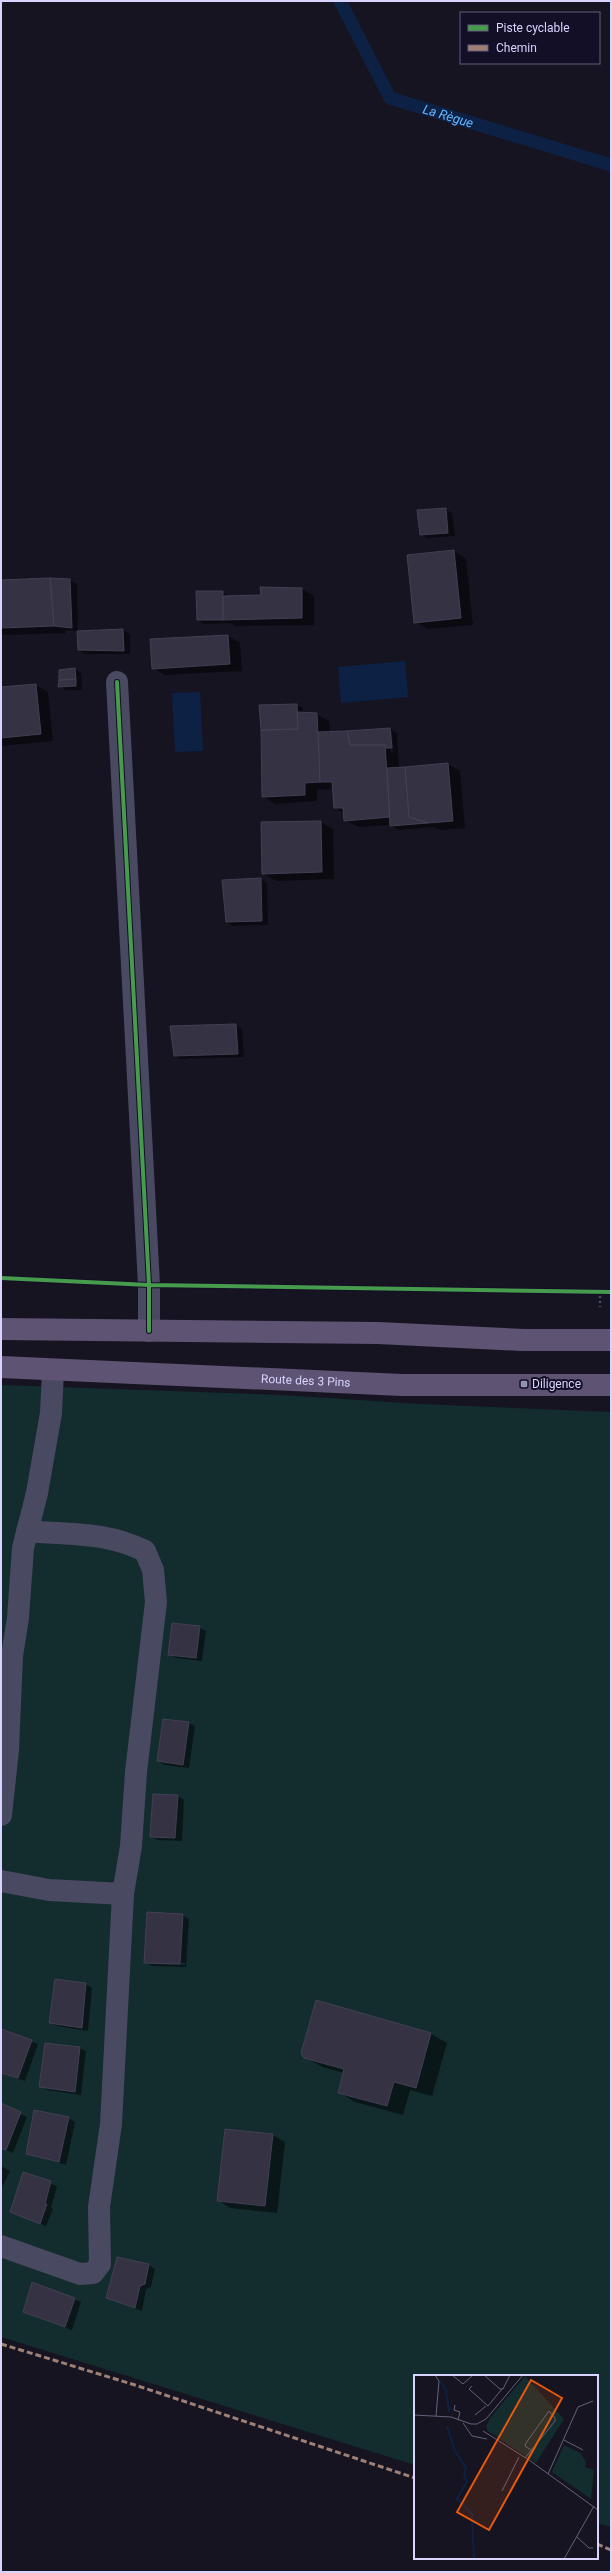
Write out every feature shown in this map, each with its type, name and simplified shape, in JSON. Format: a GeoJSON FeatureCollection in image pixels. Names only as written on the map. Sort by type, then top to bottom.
{"type":"FeatureCollection","features":[{"type":"Feature","properties":{"kind":"main road"},"geometry":{"type":"LineString","coordinates":[[1,1329],[378,1333],[523,1340],[611,1340]]}},
{"type":"Feature","properties":{"kind":"main road","name":"Route des 3 Pins"},"geometry":{"type":"LineString","coordinates":[[1,1367],[53,1371],[402,1385],[611,1385]]}},
{"type":"Feature","properties":{"kind":"street"},"geometry":{"type":"LineString","coordinates":[[117,682],[149,1285],[149,1331]]}},
{"type":"Feature","properties":{"kind":"street"},"geometry":{"type":"LineString","coordinates":[[1,1815],[8,1750],[12,1656],[18,1618],[27,1531],[37,1493],[51,1413],[53,1371]]}},
{"type":"Feature","properties":{"kind":"street"},"geometry":{"type":"LineString","coordinates":[[1,2246],[80,2274],[93,2273],[100,2264],[99,2207],[111,2124],[123,1894],[132,1846],[136,1772],[156,1602],[153,1570],[145,1551],[128,1542],[95,1534],[27,1531]]}},
{"type":"Feature","properties":{"kind":"street"},"geometry":{"type":"LineString","coordinates":[[1,1881],[50,1890],[123,1894]]}},
{"type":"Feature","properties":{"kind":"path"},"geometry":{"type":"LineString","coordinates":[[600,1307],[600,1291],[605,1292]]}},
{"type":"Feature","properties":{"kind":"green space"},"geometry":{"type":"Polygon","coordinates":[[[1,1385],[282,1395],[420,1404],[611,1412],[611,2527],[598,2523],[598,2375],[414,2375],[414,2465],[1,2337],[1,1385]]]}},
{"type":"Feature","properties":{"kind":"water"},"geometry":{"type":"Polygon","coordinates":[[[405,661],[408,697],[341,703],[338,667],[405,661]]]}},
{"type":"Feature","properties":{"kind":"water"},"geometry":{"type":"Polygon","coordinates":[[[200,692],[203,751],[175,752],[172,693],[200,692]]]}},
{"type":"Feature","properties":{"kind":"building"},"geometry":{"type":"Polygon","coordinates":[[[446,508],[448,533],[420,535],[417,510],[446,508]]]}},
{"type":"Feature","properties":{"kind":"building"},"geometry":{"type":"Polygon","coordinates":[[[454,550],[461,618],[414,623],[407,555],[454,550]]]}},
{"type":"Feature","properties":{"kind":"building"},"geometry":{"type":"Polygon","coordinates":[[[50,578],[70,579],[72,628],[54,626],[50,578]]]}},
{"type":"Feature","properties":{"kind":"building"},"geometry":{"type":"Polygon","coordinates":[[[50,578],[54,626],[1,628],[1,580],[50,578]]]}},
{"type":"Feature","properties":{"kind":"building"},"geometry":{"type":"Polygon","coordinates":[[[260,587],[302,588],[302,618],[223,620],[223,596],[261,595],[260,587]]]}},
{"type":"Feature","properties":{"kind":"building"},"geometry":{"type":"Polygon","coordinates":[[[196,591],[223,591],[223,620],[197,620],[196,591]]]}},
{"type":"Feature","properties":{"kind":"building"},"geometry":{"type":"Polygon","coordinates":[[[123,629],[124,651],[78,650],[77,631],[123,629]]]}},
{"type":"Feature","properties":{"kind":"building"},"geometry":{"type":"Polygon","coordinates":[[[228,635],[230,664],[152,669],[150,639],[228,635]]]}},
{"type":"Feature","properties":{"kind":"building"},"geometry":{"type":"Polygon","coordinates":[[[75,668],[76,679],[59,680],[59,670],[75,668]]]}},
{"type":"Feature","properties":{"kind":"building"},"geometry":{"type":"Polygon","coordinates":[[[76,679],[76,686],[58,687],[59,680],[76,679]]]}},
{"type":"Feature","properties":{"kind":"building"},"geometry":{"type":"Polygon","coordinates":[[[36,684],[41,734],[1,738],[1,687],[36,684]]]}},
{"type":"Feature","properties":{"kind":"building"},"geometry":{"type":"Polygon","coordinates":[[[297,704],[298,729],[261,730],[259,705],[297,704]]]}},
{"type":"Feature","properties":{"kind":"building"},"geometry":{"type":"Polygon","coordinates":[[[297,712],[317,713],[320,782],[305,783],[305,795],[262,797],[261,730],[298,729],[297,712]]]}},
{"type":"Feature","properties":{"kind":"building"},"geometry":{"type":"Polygon","coordinates":[[[390,728],[392,748],[386,748],[385,745],[350,745],[347,731],[390,728]]]}},
{"type":"Feature","properties":{"kind":"building"},"geometry":{"type":"Polygon","coordinates":[[[347,731],[350,745],[385,745],[390,817],[344,821],[343,808],[334,808],[332,782],[320,782],[318,732],[347,731]]]}},
{"type":"Feature","properties":{"kind":"building"},"geometry":{"type":"Polygon","coordinates":[[[448,763],[453,821],[428,823],[409,817],[405,767],[448,763]]]}},
{"type":"Feature","properties":{"kind":"building"},"geometry":{"type":"Polygon","coordinates":[[[405,767],[409,817],[428,823],[390,826],[387,768],[405,767]]]}},
{"type":"Feature","properties":{"kind":"building"},"geometry":{"type":"Polygon","coordinates":[[[321,821],[322,872],[262,874],[261,822],[321,821]]]}},
{"type":"Feature","properties":{"kind":"building"},"geometry":{"type":"Polygon","coordinates":[[[261,878],[262,921],[226,922],[222,880],[261,878]]]}},
{"type":"Feature","properties":{"kind":"building"},"geometry":{"type":"Polygon","coordinates":[[[236,1024],[238,1054],[174,1056],[170,1026],[236,1024]]]}},
{"type":"Feature","properties":{"kind":"building"},"geometry":{"type":"Polygon","coordinates":[[[172,1623],[200,1626],[196,1658],[168,1655],[172,1623]]]}},
{"type":"Feature","properties":{"kind":"building"},"geometry":{"type":"Polygon","coordinates":[[[163,1719],[189,1722],[183,1765],[157,1761],[163,1719]]]}},
{"type":"Feature","properties":{"kind":"building"},"geometry":{"type":"Polygon","coordinates":[[[153,1794],[178,1795],[175,1838],[150,1837],[153,1794]]]}},
{"type":"Feature","properties":{"kind":"building"},"geometry":{"type":"Polygon","coordinates":[[[147,1912],[183,1914],[180,1964],[144,1963],[147,1912]]]}},
{"type":"Feature","properties":{"kind":"building"},"geometry":{"type":"Polygon","coordinates":[[[55,1979],[86,1983],[82,2028],[49,2023],[55,1979]]]}},
{"type":"Feature","properties":{"kind":"building"},"geometry":{"type":"Polygon","coordinates":[[[316,2000],[431,2033],[416,2088],[394,2082],[387,2106],[338,2093],[344,2069],[304,2058],[301,2053],[316,2000]]]}},
{"type":"Feature","properties":{"kind":"building"},"geometry":{"type":"Polygon","coordinates":[[[1,2029],[32,2040],[18,2078],[1,2073],[1,2029]]]}},
{"type":"Feature","properties":{"kind":"building"},"geometry":{"type":"Polygon","coordinates":[[[45,2043],[80,2047],[75,2092],[39,2087],[45,2043]]]}},
{"type":"Feature","properties":{"kind":"building"},"geometry":{"type":"Polygon","coordinates":[[[1,2103],[21,2112],[6,2150],[1,2148],[1,2103]]]}},
{"type":"Feature","properties":{"kind":"building"},"geometry":{"type":"Polygon","coordinates":[[[34,2110],[69,2117],[59,2162],[26,2154],[34,2110]]]}},
{"type":"Feature","properties":{"kind":"building"},"geometry":{"type":"Polygon","coordinates":[[[225,2129],[273,2134],[265,2206],[217,2201],[225,2129]]]}},
{"type":"Feature","properties":{"kind":"building"},"geometry":{"type":"Polygon","coordinates":[[[23,2172],[51,2181],[45,2204],[47,2204],[40,2224],[10,2212],[23,2172]]]}},
{"type":"Feature","properties":{"kind":"building"},"geometry":{"type":"Polygon","coordinates":[[[117,2257],[149,2264],[145,2284],[140,2286],[135,2308],[106,2298],[117,2257]]]}},
{"type":"Feature","properties":{"kind":"building"},"geometry":{"type":"Polygon","coordinates":[[[32,2282],[75,2298],[65,2327],[23,2312],[32,2282]]]}},
{"type":"Feature","properties":{"kind":"waterway","name":"La Règue"},"geometry":{"type":"LineString","coordinates":[[340,1],[390,98],[611,165]]}},
{"type":"Feature","properties":{"kind":"marked path"},"geometry":{"type":"LineString","coordinates":[[1,2344],[135,2385],[414,2478]]}},
{"type":"Feature","properties":{"kind":"marked path"},"geometry":{"type":"LineString","coordinates":[[598,2544],[611,2550]]}},
{"type":"Feature","properties":{"kind":"cycle path"},"geometry":{"type":"LineString","coordinates":[[117,682],[149,1285],[149,1331]]}},
{"type":"Feature","properties":{"kind":"cycle path"},"geometry":{"type":"LineString","coordinates":[[1,1278],[149,1285],[611,1292]]}},
{"type":"Feature","properties":{"kind":"place","name":"Diligence"},"geometry":{"type":"Point","coordinates":[524,1384]}}]}
